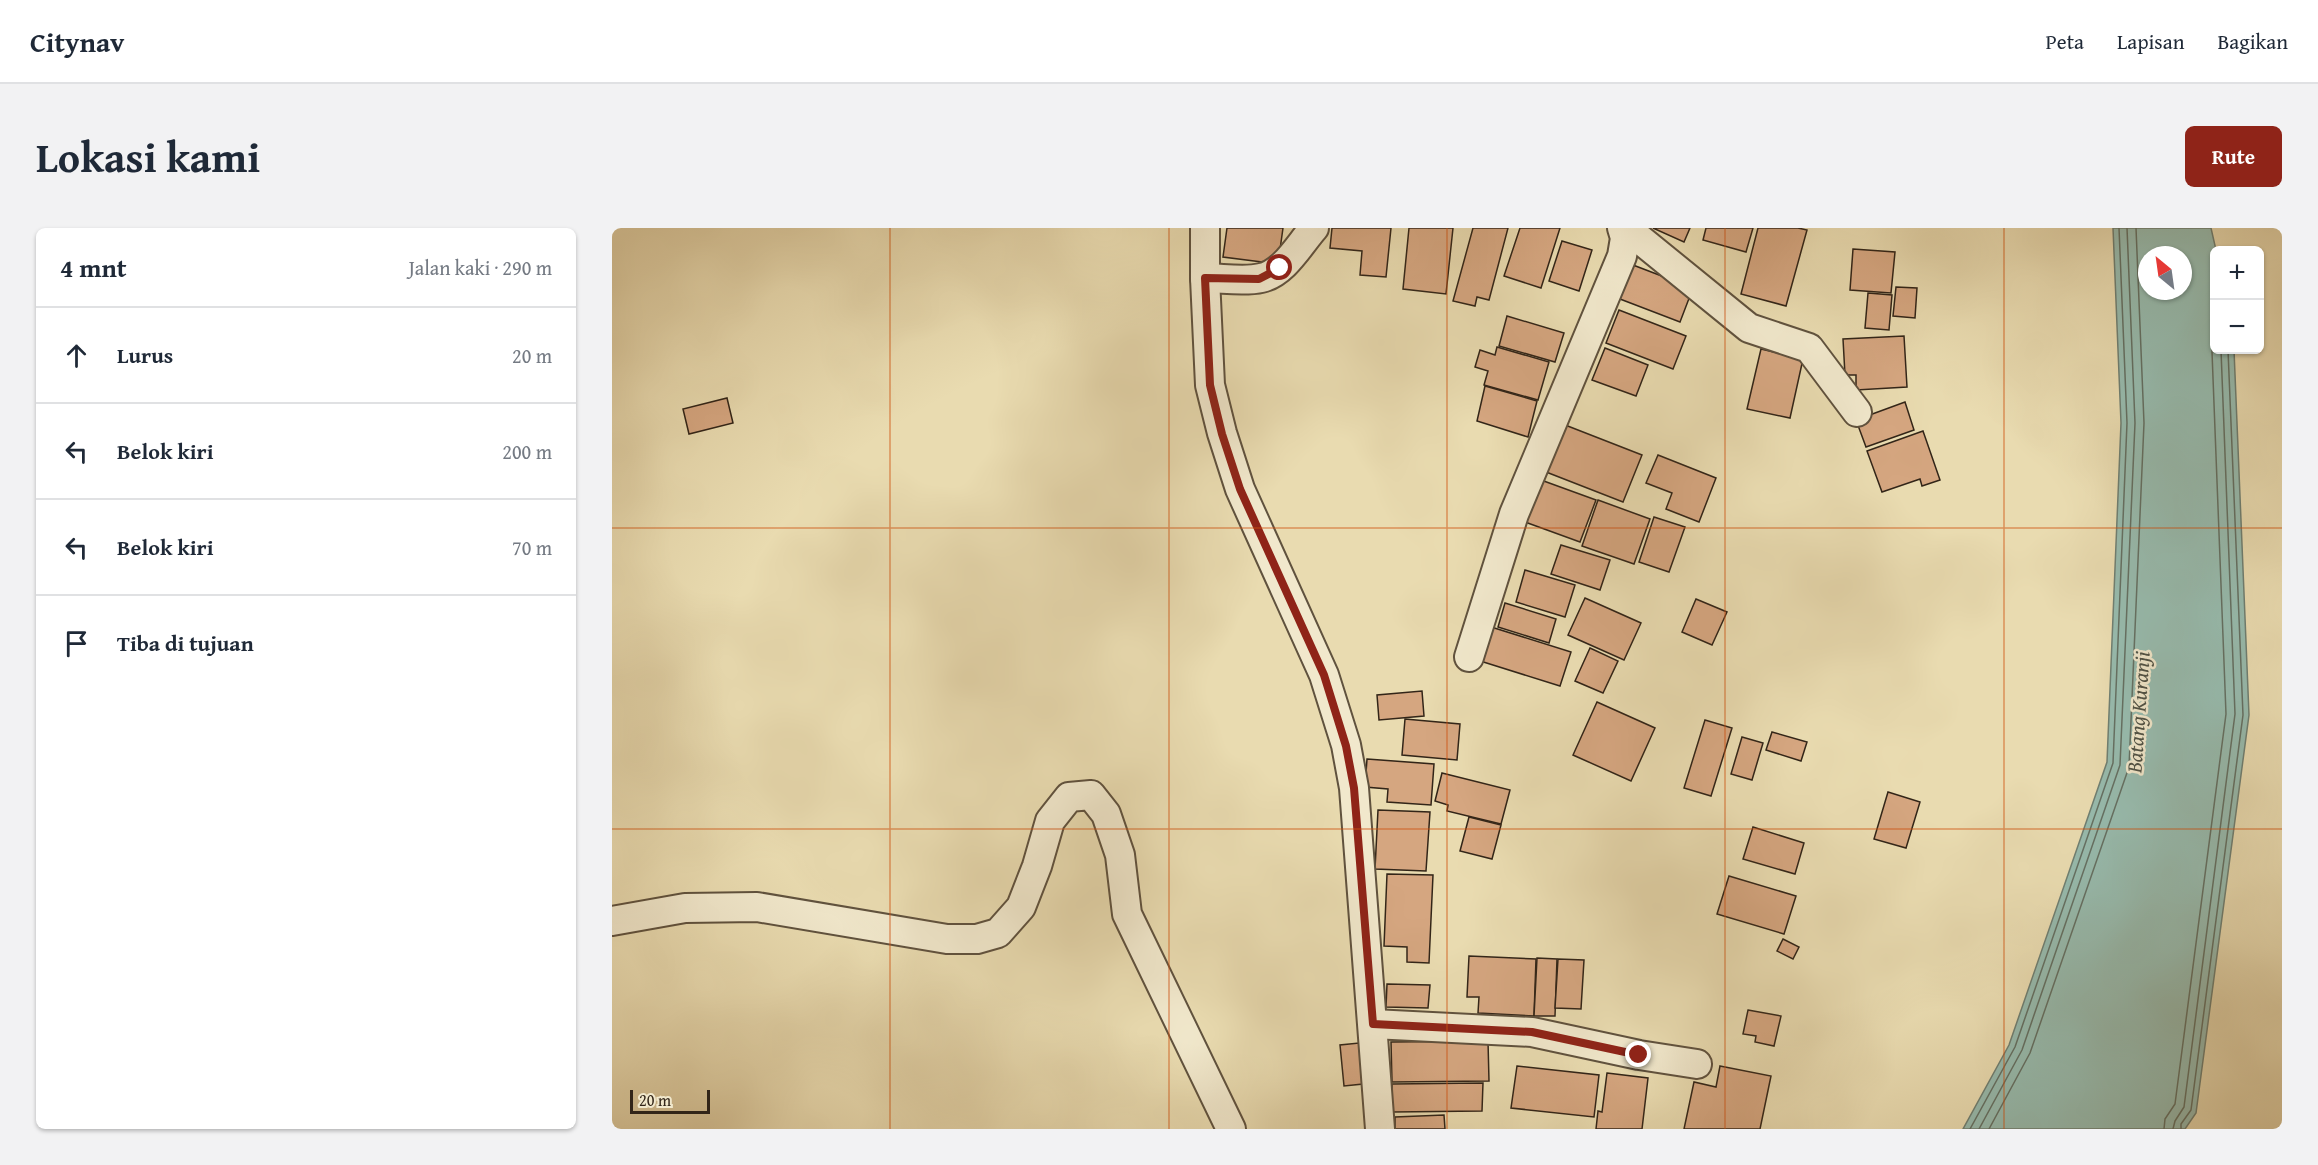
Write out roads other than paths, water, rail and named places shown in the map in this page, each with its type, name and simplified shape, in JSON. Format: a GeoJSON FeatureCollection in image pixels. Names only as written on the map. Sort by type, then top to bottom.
{"type":"FeatureCollection","features":[{"type":"Feature","properties":{"kind":"street"},"geometry":{"type":"LineString","coordinates":[[1205,228],[1210,385],[1222,434],[1240,489],[1324,675],[1346,746],[1354,788],[1380,1129]]}},
{"type":"Feature","properties":{"kind":"street"},"geometry":{"type":"LineString","coordinates":[[1205,278],[1259,279],[1270,275],[1280,268],[1314,228]]}},
{"type":"Feature","properties":{"kind":"street"},"geometry":{"type":"LineString","coordinates":[[1624,228],[1749,328],[1809,348],[1857,412]]}},
{"type":"Feature","properties":{"kind":"street"},"geometry":{"type":"LineString","coordinates":[[1469,657],[1514,514],[1622,256],[1624,228]]}},
{"type":"Feature","properties":{"kind":"street"},"geometry":{"type":"LineString","coordinates":[[612,921],[685,909],[757,907],[947,939],[977,939],[998,933],[1021,907],[1037,866],[1050,821],[1069,797],[1091,795],[1106,814],[1120,855],[1127,914],[1231,1129]]}},
{"type":"Feature","properties":{"kind":"street"},"geometry":{"type":"LineString","coordinates":[[1373,1024],[1532,1032],[1639,1055],[1697,1064]]}},
{"type":"Feature","properties":{"kind":"water","name":"Batang Kuranji"},"geometry":{"type":"Polygon","coordinates":[[[2113,228],[2211,228],[2215,246],[2210,246],[2210,354],[2234,354],[2249,715],[2196,1113],[2185,1129],[1963,1129],[2009,1045],[2107,762],[2121,423],[2113,228]]]}}]}
